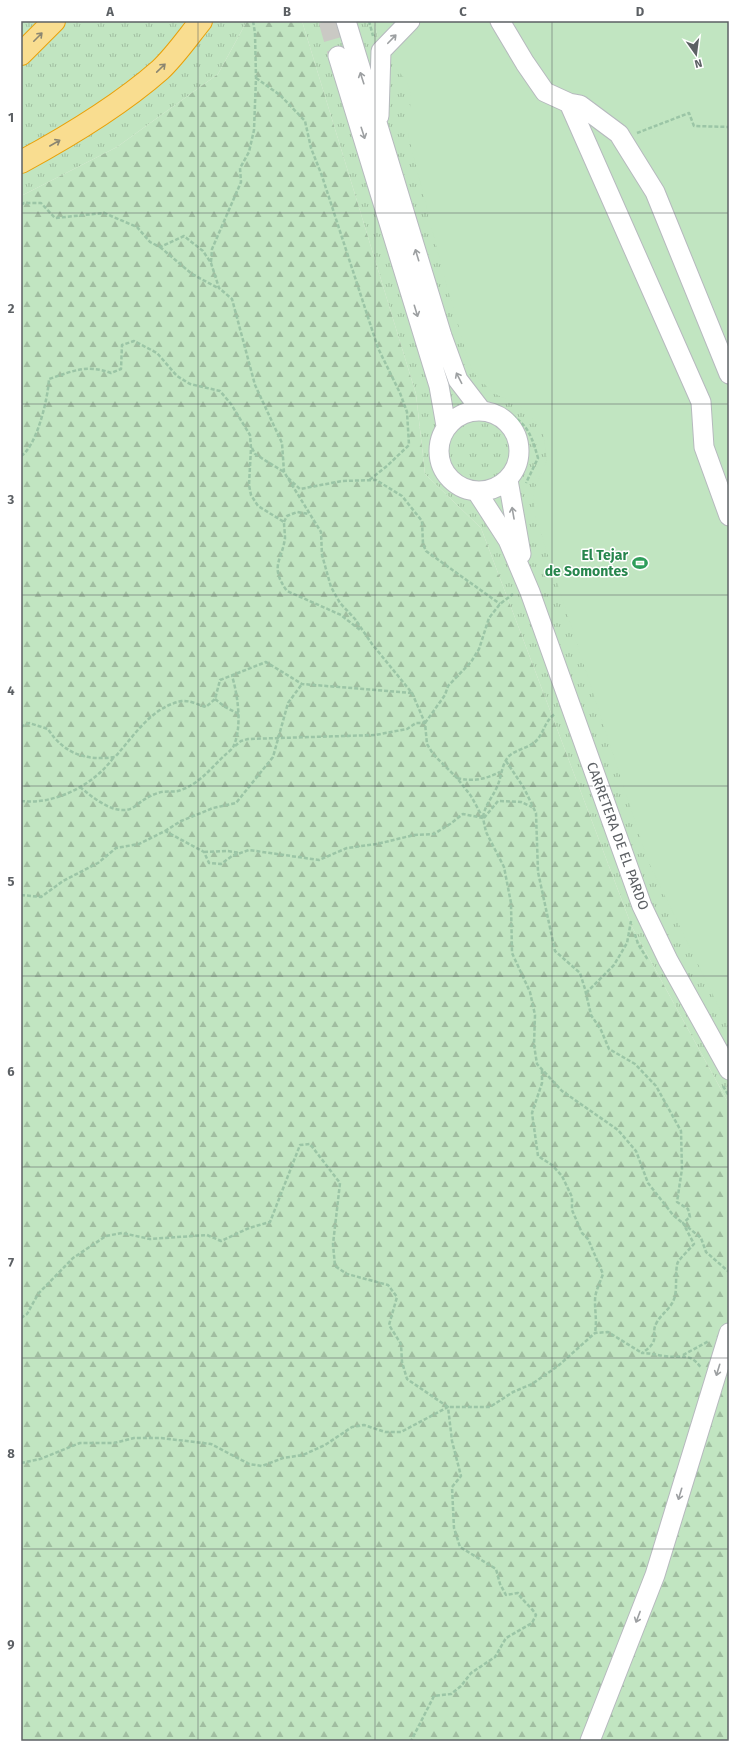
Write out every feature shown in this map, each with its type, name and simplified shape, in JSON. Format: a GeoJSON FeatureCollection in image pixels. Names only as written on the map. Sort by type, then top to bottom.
{"type":"FeatureCollection","features":[{"type":"Feature","properties":{"kind":"highway"},"geometry":{"type":"LineString","coordinates":[[21,54],[54,21]]}},
{"type":"Feature","properties":{"kind":"highway"},"geometry":{"type":"LineString","coordinates":[[21,162],[59,141],[121,99],[155,73],[201,21]]}},
{"type":"Feature","properties":{"kind":"street"},"geometry":{"type":"LineString","coordinates":[[346,21],[442,336],[458,380],[487,407],[509,423],[517,436],[520,452],[516,483],[477,492],[463,489],[450,480],[442,468],[438,454],[440,439],[446,426],[462,415],[487,407]]}},
{"type":"Feature","properties":{"kind":"street"},"geometry":{"type":"LineString","coordinates":[[379,130],[381,51],[410,21]]}},
{"type":"Feature","properties":{"kind":"street"},"geometry":{"type":"LineString","coordinates":[[500,21],[525,63],[545,92],[580,105],[618,134],[622,139],[655,192],[729,374]]}},
{"type":"Feature","properties":{"kind":"street"},"geometry":{"type":"LineString","coordinates":[[338,56],[439,386],[446,426]]}},
{"type":"Feature","properties":{"kind":"street"},"geometry":{"type":"LineString","coordinates":[[569,102],[701,402],[704,447],[729,516]]}},
{"type":"Feature","properties":{"kind":"street","name":"CARRETERA DE EL PARDO"},"geometry":{"type":"LineString","coordinates":[[516,483],[517,536],[530,592]]}},
{"type":"Feature","properties":{"kind":"street","name":"CARRETERA DE EL PARDO"},"geometry":{"type":"LineString","coordinates":[[477,492],[508,540],[530,592],[572,706],[642,906],[668,960],[729,1070]]}},
{"type":"Feature","properties":{"kind":"street"},"geometry":{"type":"LineString","coordinates":[[590,1741],[655,1575],[729,1333]]}},
{"type":"Feature","properties":{"kind":"path"},"geometry":{"type":"LineString","coordinates":[[219,288],[212,263],[212,249],[221,230],[227,210],[236,195],[241,182],[240,168],[249,152],[254,130],[256,78],[255,32],[253,21]]}},
{"type":"Feature","properties":{"kind":"path"},"geometry":{"type":"LineString","coordinates":[[369,21],[380,59]]}},
{"type":"Feature","properties":{"kind":"path"},"geometry":{"type":"LineString","coordinates":[[256,78],[280,95],[305,121],[311,148],[322,176],[378,348],[400,393],[407,412],[409,445],[387,466],[368,481]]}},
{"type":"Feature","properties":{"kind":"path"},"geometry":{"type":"LineString","coordinates":[[622,139],[689,113],[694,126],[729,127]]}},
{"type":"Feature","properties":{"kind":"path"},"geometry":{"type":"LineString","coordinates":[[21,205],[24,203],[41,203],[55,218],[104,213],[138,226],[150,242],[160,247],[192,274],[219,288],[232,299],[255,385],[282,443],[284,472],[321,532],[322,555],[331,586],[340,603],[355,619],[372,644]]}},
{"type":"Feature","properties":{"kind":"path"},"geometry":{"type":"LineString","coordinates":[[160,247],[184,236],[203,251],[212,263]]}},
{"type":"Feature","properties":{"kind":"path"},"geometry":{"type":"LineString","coordinates":[[21,456],[26,453],[36,436],[48,391],[49,379],[85,368],[97,368],[111,373],[122,369],[122,345],[134,341],[156,353],[177,376],[190,384],[220,391],[231,404],[250,435],[251,448],[249,485],[251,495],[258,506],[284,522]]}},
{"type":"Feature","properties":{"kind":"path"},"geometry":{"type":"LineString","coordinates":[[487,407],[521,421],[533,438],[538,458],[516,483]]}},
{"type":"Feature","properties":{"kind":"path"},"geometry":{"type":"LineString","coordinates":[[251,448],[255,454],[284,472],[300,489],[342,481],[376,480],[402,496],[422,521],[423,544],[426,551],[500,604]]}},
{"type":"Feature","properties":{"kind":"path"},"geometry":{"type":"LineString","coordinates":[[309,514],[297,512],[288,516],[284,522],[285,538],[277,566],[281,583],[287,591],[341,615],[358,628],[372,644],[412,693],[425,723],[427,744],[433,754],[457,778],[471,796],[483,818],[486,832],[504,867],[511,903],[512,953],[530,992],[535,1015],[534,1045],[537,1064],[562,1091],[618,1130],[636,1151],[643,1166],[648,1183],[673,1215],[701,1238],[706,1252],[729,1272]]}},
{"type":"Feature","properties":{"kind":"path"},"geometry":{"type":"LineString","coordinates":[[425,723],[445,695],[448,686],[471,662],[479,649],[489,618],[500,604],[513,594],[530,592]]}},
{"type":"Feature","properties":{"kind":"path"},"geometry":{"type":"LineString","coordinates":[[21,801],[33,803],[50,800],[80,787],[107,767],[146,721],[160,709],[183,701],[206,706],[215,699],[220,680],[266,662],[302,684],[412,693]]}},
{"type":"Feature","properties":{"kind":"path"},"geometry":{"type":"LineString","coordinates":[[232,676],[239,714],[234,747]]}},
{"type":"Feature","properties":{"kind":"path"},"geometry":{"type":"LineString","coordinates":[[21,895],[41,897],[63,881],[98,863],[116,848],[139,844],[181,821],[213,808],[236,803],[273,757],[288,703],[302,684]]}},
{"type":"Feature","properties":{"kind":"path"},"geometry":{"type":"LineString","coordinates":[[215,699],[225,707],[239,714]]}},
{"type":"Feature","properties":{"kind":"path"},"geometry":{"type":"LineString","coordinates":[[483,818],[485,808],[497,786],[500,772],[506,761],[511,755],[535,743],[554,715],[572,706]]}},
{"type":"Feature","properties":{"kind":"path"},"geometry":{"type":"LineString","coordinates":[[21,727],[29,723],[48,729],[55,740],[75,755],[99,759],[115,757]]}},
{"type":"Feature","properties":{"kind":"path"},"geometry":{"type":"LineString","coordinates":[[80,787],[96,800],[113,808],[125,809],[134,807],[139,801],[166,790],[179,791],[193,785],[203,778],[241,741],[248,739],[375,735],[407,729],[416,723],[425,723]]}},
{"type":"Feature","properties":{"kind":"path"},"geometry":{"type":"LineString","coordinates":[[506,761],[524,788],[536,814],[538,872],[555,951],[580,973],[590,1014],[601,1030],[609,1049],[634,1064],[656,1086],[681,1131],[682,1169],[678,1202],[688,1209],[690,1216],[684,1223]]}},
{"type":"Feature","properties":{"kind":"path"},"geometry":{"type":"LineString","coordinates":[[457,778],[470,781],[486,779],[500,772]]}},
{"type":"Feature","properties":{"kind":"path"},"geometry":{"type":"LineString","coordinates":[[483,818],[498,801],[522,802],[533,807]]}},
{"type":"Feature","properties":{"kind":"path"},"geometry":{"type":"LineString","coordinates":[[204,852],[209,863],[222,864],[232,856],[249,850],[319,860],[347,848],[377,844],[414,835],[434,834],[463,814],[483,818]]}},
{"type":"Feature","properties":{"kind":"path"},"geometry":{"type":"LineString","coordinates":[[165,831],[204,852],[228,851],[240,853]]}},
{"type":"Feature","properties":{"kind":"path"},"geometry":{"type":"LineString","coordinates":[[586,993],[614,965],[621,954],[627,943],[631,919]]}},
{"type":"Feature","properties":{"kind":"path"},"geometry":{"type":"LineString","coordinates":[[542,1070],[542,1083],[532,1113],[538,1156],[552,1165],[562,1176],[572,1197],[572,1210],[582,1233],[588,1239],[603,1274],[596,1291],[595,1301],[597,1319],[595,1333]]}},
{"type":"Feature","properties":{"kind":"path"},"geometry":{"type":"LineString","coordinates":[[21,1318],[27,1314],[38,1294],[73,1258],[106,1236],[122,1233],[150,1239],[207,1235],[221,1241],[249,1228],[270,1222],[300,1145],[310,1144],[340,1183],[333,1244],[335,1266],[347,1274],[388,1285],[396,1297],[389,1325],[401,1344],[402,1362],[407,1379],[448,1407],[452,1441],[461,1476],[452,1487],[454,1528],[460,1547],[496,1569],[500,1584],[506,1595],[518,1593],[523,1602],[532,1608],[536,1615],[532,1623],[506,1638],[495,1657],[471,1673],[462,1686],[451,1694],[434,1696],[411,1741]]}},
{"type":"Feature","properties":{"kind":"path"},"geometry":{"type":"LineString","coordinates":[[642,1353],[650,1348],[656,1337],[655,1328],[657,1321],[670,1309],[675,1296],[677,1263],[694,1244],[684,1223]]}},
{"type":"Feature","properties":{"kind":"path"},"geometry":{"type":"LineString","coordinates":[[21,1462],[40,1459],[80,1443],[114,1443],[134,1438],[161,1438],[211,1444],[249,1464],[262,1466],[283,1458],[302,1455],[325,1445],[352,1427],[364,1425],[385,1432],[401,1432],[448,1407],[490,1407],[513,1392],[532,1384],[545,1375],[595,1333],[608,1332],[642,1353],[653,1353],[665,1356],[681,1356],[696,1361],[705,1372],[717,1372]]}},
{"type":"Feature","properties":{"kind":"path"},"geometry":{"type":"LineString","coordinates":[[681,1356],[698,1348],[718,1334],[729,1333]]}},
{"type":"Feature","properties":{"kind":"green space"},"geometry":{"type":"Polygon","coordinates":[[[21,21],[247,21],[218,74],[117,147],[21,196],[21,21]]]}},
{"type":"Feature","properties":{"kind":"green space"},"geometry":{"type":"Polygon","coordinates":[[[247,21],[302,21],[416,394],[425,474],[481,528],[632,927],[729,1104],[729,1741],[21,1741],[21,196],[117,147],[218,74],[247,21]]]}},
{"type":"Feature","properties":{"kind":"green space"},"geometry":{"type":"Polygon","coordinates":[[[302,21],[374,21],[381,51],[433,21],[729,566],[729,1104],[632,927],[481,528],[425,474],[416,394],[302,21]]]}},
{"type":"Feature","properties":{"kind":"green space","name":"El Tejar de Somontes"},"geometry":{"type":"Polygon","coordinates":[[[374,21],[729,21],[729,1028],[648,861],[535,515],[533,492],[547,460],[543,433],[528,411],[492,392],[472,371],[445,280],[408,134],[411,95],[406,80],[381,51],[374,21]]]}},
{"type":"Feature","properties":{"kind":"tunnel"},"geometry":{"type":"LineString","coordinates":[[328,21],[338,56]]}},
{"type":"Feature","properties":{"kind":"place","name":"El Tejar de Somontes"},"geometry":{"type":"Point","coordinates":[640,563]}}]}
